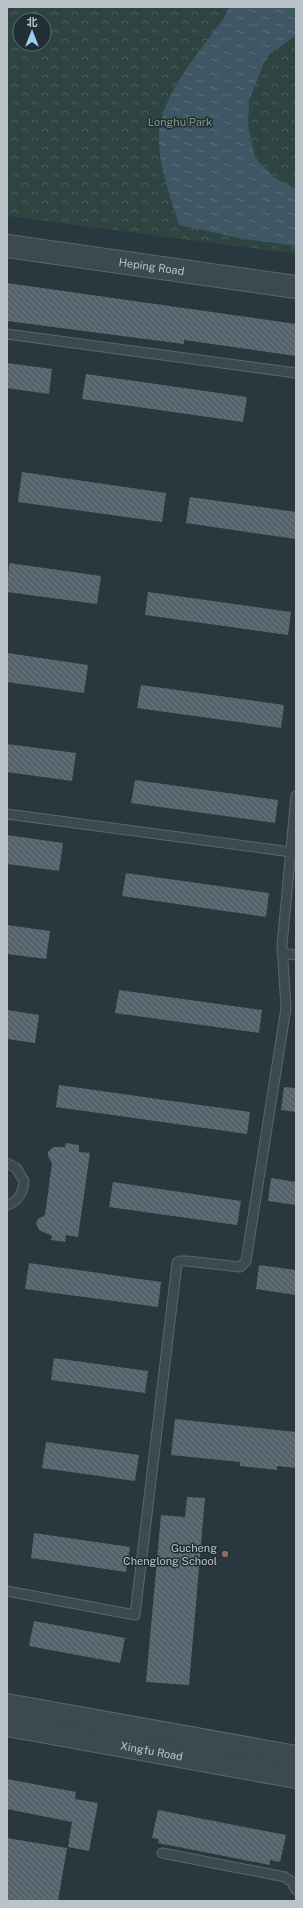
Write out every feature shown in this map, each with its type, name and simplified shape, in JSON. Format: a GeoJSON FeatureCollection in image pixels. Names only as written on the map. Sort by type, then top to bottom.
{"type":"FeatureCollection","features":[{"type":"Feature","properties":{"kind":"street","name":"Heping Road"},"geometry":{"type":"LineString","coordinates":[[7,246],[296,287]]}},
{"type":"Feature","properties":{"kind":"street","name":"Xingfu Road"},"geometry":{"type":"LineString","coordinates":[[7,1705],[296,1757]]}},
{"type":"Feature","properties":{"kind":"street","name":"Xingfu Road"},"geometry":{"type":"LineString","coordinates":[[7,1725],[296,1777]]}},
{"type":"Feature","properties":{"kind":"lane"},"geometry":{"type":"LineString","coordinates":[[7,334],[296,374]]}},
{"type":"Feature","properties":{"kind":"lane"},"geometry":{"type":"LineString","coordinates":[[7,1591],[135,1615],[175,1270],[179,1261],[240,1267],[246,1261],[286,1008],[282,953],[296,796]]}},
{"type":"Feature","properties":{"kind":"lane"},"geometry":{"type":"LineString","coordinates":[[7,814],[291,852]]}},
{"type":"Feature","properties":{"kind":"lane"},"geometry":{"type":"LineString","coordinates":[[282,953],[296,954]]}},
{"type":"Feature","properties":{"kind":"lane"},"geometry":{"type":"LineString","coordinates":[[7,1163],[16,1168],[24,1181],[20,1196],[15,1201],[7,1205]]}},
{"type":"Feature","properties":{"kind":"lane"},"geometry":{"type":"LineString","coordinates":[[162,1853],[285,1877],[292,1882],[296,1890]]}},
{"type":"Feature","properties":{"kind":"green space","name":"Longhu Park"},"geometry":{"type":"Polygon","coordinates":[[[7,7],[296,7],[296,254],[7,216],[7,7]]]}},
{"type":"Feature","properties":{"kind":"water"},"geometry":{"type":"Polygon","coordinates":[[[229,7],[296,7],[296,35],[271,53],[265,61],[249,100],[248,126],[255,158],[275,178],[296,189],[296,246],[244,239],[179,225],[166,181],[159,147],[159,136],[161,120],[166,105],[183,74],[224,18],[229,7]]]}},
{"type":"Feature","properties":{"kind":"building"},"geometry":{"type":"Polygon","coordinates":[[[7,283],[296,324],[296,356],[184,340],[184,344],[7,321],[7,283]]]}},
{"type":"Feature","properties":{"kind":"building"},"geometry":{"type":"Polygon","coordinates":[[[7,363],[52,369],[49,394],[7,388],[7,363]]]}},
{"type":"Feature","properties":{"kind":"building"},"geometry":{"type":"Polygon","coordinates":[[[86,374],[247,397],[243,422],[82,399],[86,374]]]}},
{"type":"Feature","properties":{"kind":"building"},"geometry":{"type":"Polygon","coordinates":[[[22,472],[166,493],[162,522],[18,502],[22,472]]]}},
{"type":"Feature","properties":{"kind":"building"},"geometry":{"type":"Polygon","coordinates":[[[190,497],[296,512],[296,539],[186,523],[190,497]]]}},
{"type":"Feature","properties":{"kind":"building"},"geometry":{"type":"Polygon","coordinates":[[[9,563],[101,576],[97,604],[7,592],[9,563]]]}},
{"type":"Feature","properties":{"kind":"building"},"geometry":{"type":"Polygon","coordinates":[[[148,592],[291,612],[288,635],[145,615],[148,592]]]}},
{"type":"Feature","properties":{"kind":"building"},"geometry":{"type":"Polygon","coordinates":[[[7,653],[88,665],[84,693],[7,682],[7,653]]]}},
{"type":"Feature","properties":{"kind":"building"},"geometry":{"type":"Polygon","coordinates":[[[141,685],[284,705],[281,728],[137,708],[141,685]]]}},
{"type":"Feature","properties":{"kind":"building"},"geometry":{"type":"Polygon","coordinates":[[[7,744],[76,753],[72,781],[7,772],[7,744]]]}},
{"type":"Feature","properties":{"kind":"building"},"geometry":{"type":"Polygon","coordinates":[[[135,780],[278,800],[275,823],[131,803],[135,780]]]}},
{"type":"Feature","properties":{"kind":"building"},"geometry":{"type":"Polygon","coordinates":[[[7,835],[63,843],[59,871],[7,864],[7,835]]]}},
{"type":"Feature","properties":{"kind":"building"},"geometry":{"type":"Polygon","coordinates":[[[126,873],[269,893],[266,917],[122,896],[126,873]]]}},
{"type":"Feature","properties":{"kind":"building"},"geometry":{"type":"Polygon","coordinates":[[[7,925],[50,931],[46,959],[7,954],[7,925]]]}},
{"type":"Feature","properties":{"kind":"building"},"geometry":{"type":"Polygon","coordinates":[[[119,990],[262,1010],[259,1033],[115,1013],[119,990]]]}},
{"type":"Feature","properties":{"kind":"building"},"geometry":{"type":"Polygon","coordinates":[[[7,1010],[39,1015],[35,1043],[7,1039],[7,1010]]]}},
{"type":"Feature","properties":{"kind":"building"},"geometry":{"type":"Polygon","coordinates":[[[59,1085],[250,1112],[247,1134],[56,1107],[59,1085]]]}},
{"type":"Feature","properties":{"kind":"building"},"geometry":{"type":"Polygon","coordinates":[[[284,1087],[296,1088],[296,1112],[281,1110],[284,1087]]]}},
{"type":"Feature","properties":{"kind":"building"},"geometry":{"type":"Polygon","coordinates":[[[66,1143],[79,1145],[79,1152],[90,1153],[78,1237],[66,1235],[65,1242],[51,1240],[52,1236],[39,1230],[36,1223],[38,1219],[45,1215],[52,1163],[48,1156],[48,1152],[53,1147],[65,1147],[66,1143]]]}},
{"type":"Feature","properties":{"kind":"building"},"geometry":{"type":"Polygon","coordinates":[[[271,1178],[296,1182],[296,1205],[268,1201],[271,1178]]]}},
{"type":"Feature","properties":{"kind":"building"},"geometry":{"type":"Polygon","coordinates":[[[113,1182],[241,1201],[237,1225],[109,1207],[113,1182]]]}},
{"type":"Feature","properties":{"kind":"building"},"geometry":{"type":"Polygon","coordinates":[[[29,1263],[161,1282],[158,1307],[25,1289],[29,1263]]]}},
{"type":"Feature","properties":{"kind":"building"},"geometry":{"type":"Polygon","coordinates":[[[259,1265],[296,1270],[296,1295],[256,1289],[259,1265]]]}},
{"type":"Feature","properties":{"kind":"building"},"geometry":{"type":"Polygon","coordinates":[[[54,1358],[148,1371],[145,1393],[51,1380],[54,1358]]]}},
{"type":"Feature","properties":{"kind":"building"},"geometry":{"type":"Polygon","coordinates":[[[175,1419],[296,1432],[296,1468],[277,1466],[277,1470],[240,1466],[240,1462],[171,1455],[175,1419]]]}},
{"type":"Feature","properties":{"kind":"building"},"geometry":{"type":"Polygon","coordinates":[[[46,1442],[139,1455],[135,1481],[42,1468],[46,1442]]]}},
{"type":"Feature","properties":{"kind":"building"},"geometry":{"type":"Polygon","coordinates":[[[187,1497],[205,1498],[189,1685],[146,1682],[161,1515],[185,1517],[187,1497]]]}},
{"type":"Feature","properties":{"kind":"building"},"geometry":{"type":"Polygon","coordinates":[[[34,1533],[130,1547],[126,1572],[31,1558],[34,1533]]]}},
{"type":"Feature","properties":{"kind":"building"},"geometry":{"type":"Polygon","coordinates":[[[34,1621],[125,1638],[120,1663],[29,1646],[34,1621]]]}},
{"type":"Feature","properties":{"kind":"building"},"geometry":{"type":"Polygon","coordinates":[[[7,1779],[76,1792],[75,1799],[98,1803],[89,1851],[68,1847],[72,1822],[7,1809],[7,1779]]]}},
{"type":"Feature","properties":{"kind":"building"},"geometry":{"type":"Polygon","coordinates":[[[158,1810],[286,1835],[280,1862],[270,1860],[270,1865],[158,1843],[159,1839],[152,1838],[158,1810]]]}},
{"type":"Feature","properties":{"kind":"building"},"geometry":{"type":"Polygon","coordinates":[[[7,1838],[67,1848],[58,1901],[7,1901],[7,1838]]]}},
{"type":"Feature","properties":{"kind":"place","name":"Gucheng Chenglong School"},"geometry":{"type":"Point","coordinates":[225,1554]}}]}
